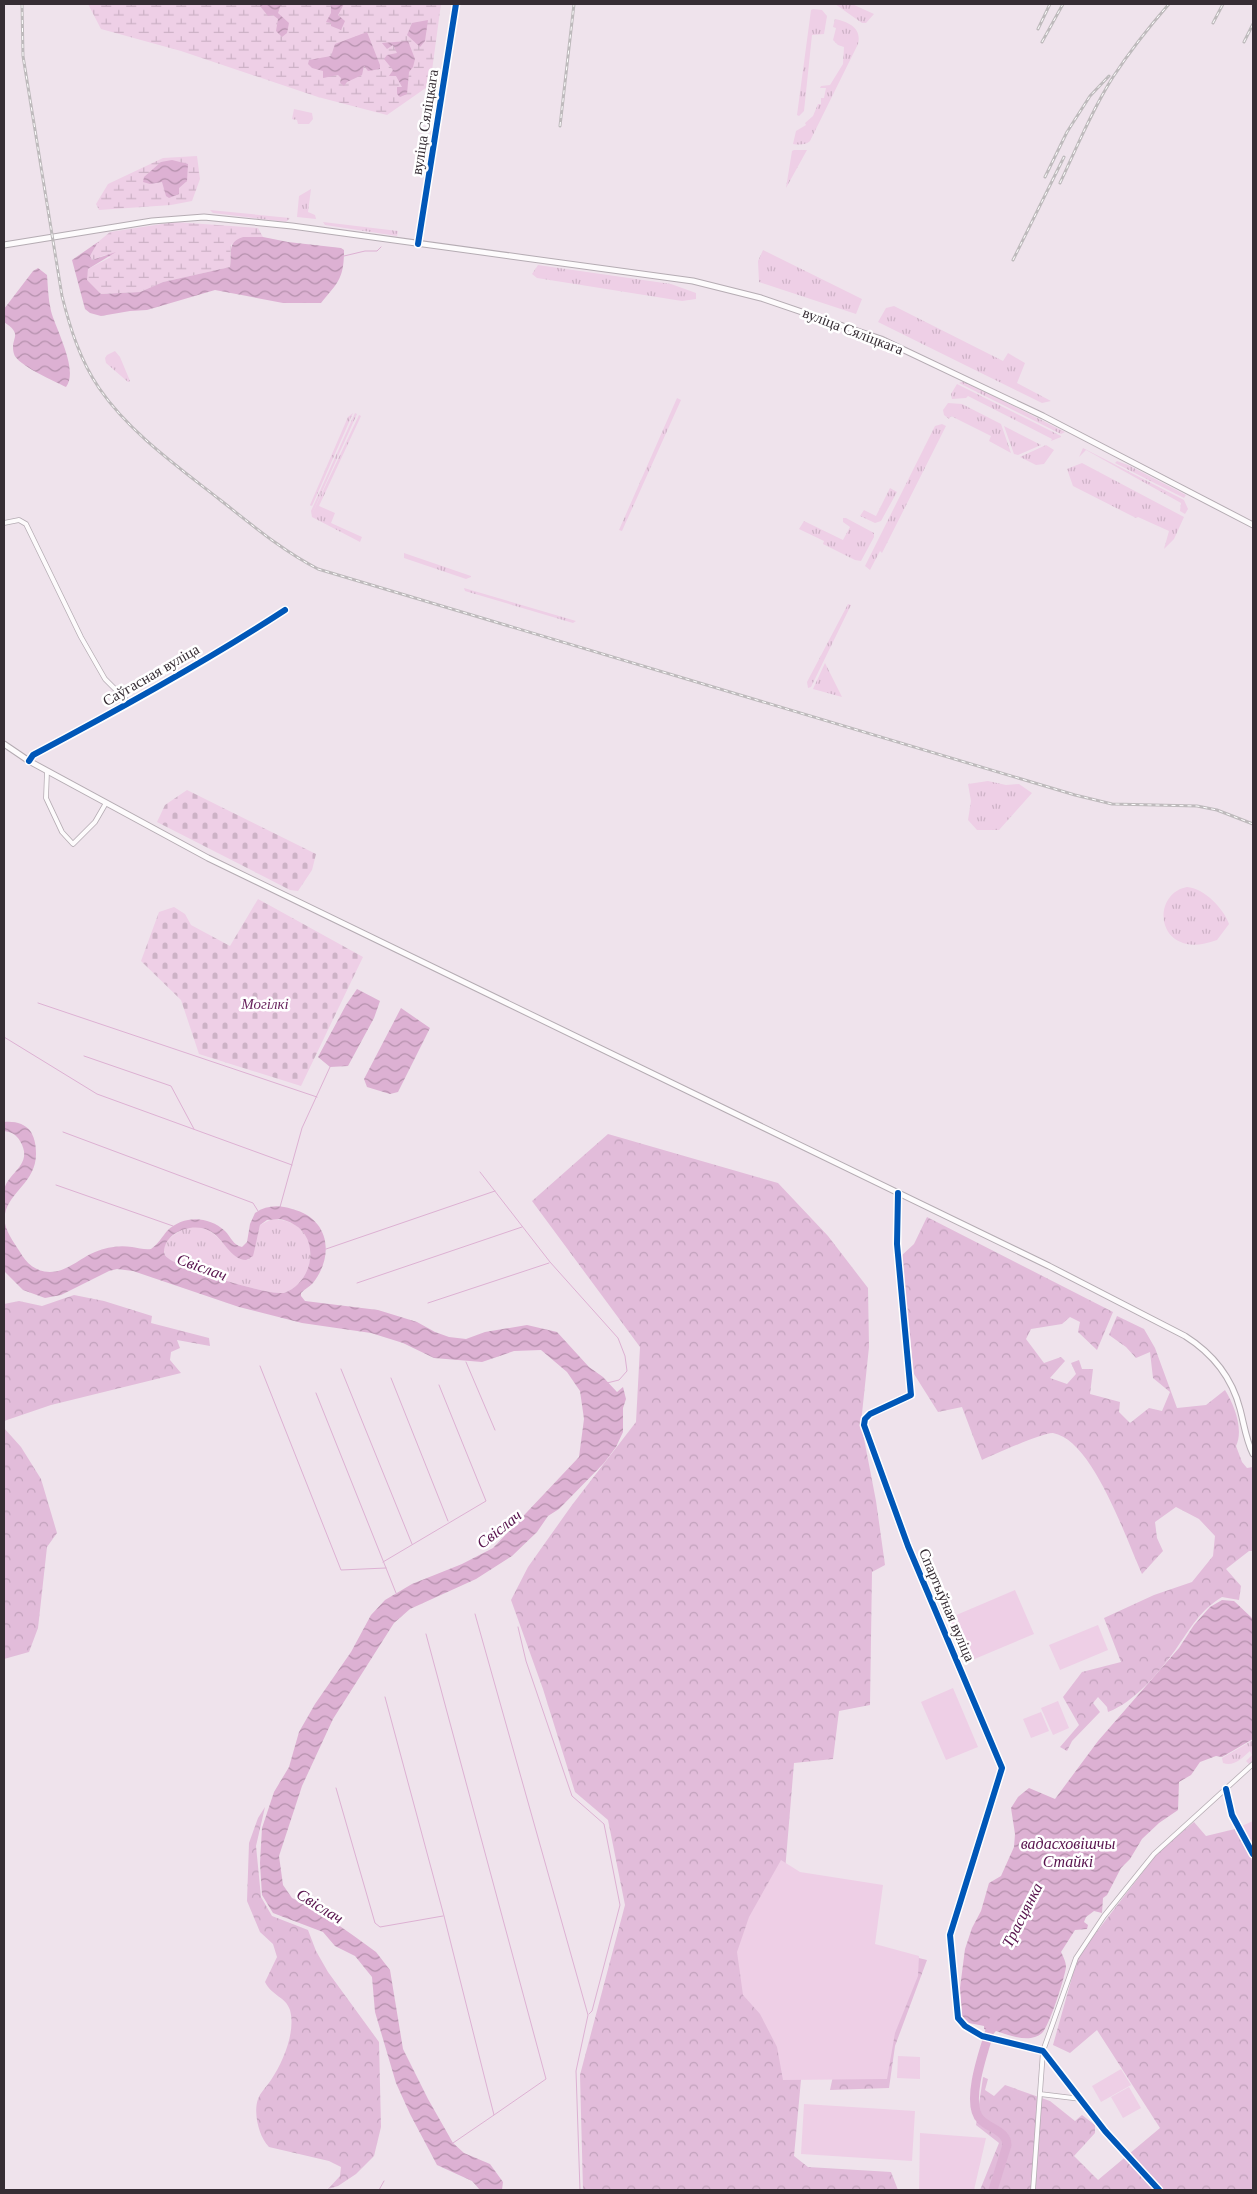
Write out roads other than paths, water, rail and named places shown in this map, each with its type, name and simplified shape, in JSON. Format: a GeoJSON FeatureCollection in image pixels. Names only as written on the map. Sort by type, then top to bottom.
{"type":"FeatureCollection","features":[{"type":"Feature","properties":{"kind":"main road","name":"вуліца Сяліцкага"},"geometry":{"type":"LineString","coordinates":[[4,245],[178,218],[204,218],[320,230],[692,281],[735,291],[820,317],[881,340],[1043,416],[1253,525]]}},
{"type":"Feature","properties":{"kind":"main road"},"geometry":{"type":"LineString","coordinates":[[4,744],[29,761],[208,858],[1049,1266],[1196,1343],[1214,1359],[1226,1376],[1240,1406],[1253,1454]]}},
{"type":"Feature","properties":{"kind":"street","name":"вуліца Сяліцкага"},"geometry":{"type":"LineString","coordinates":[[418,244],[456,4]]}},
{"type":"Feature","properties":{"kind":"street","name":"Саўгасная вуліца"},"geometry":{"type":"LineString","coordinates":[[4,524],[18,520],[26,524],[81,637],[105,679],[129,703]]}},
{"type":"Feature","properties":{"kind":"street","name":"Саўгасная вуліца"},"geometry":{"type":"LineString","coordinates":[[29,761],[33,755],[129,703],[249,634],[285,610]]}},
{"type":"Feature","properties":{"kind":"street"},"geometry":{"type":"LineString","coordinates":[[47,771],[46,798],[62,832],[73,844],[95,822],[106,803]]}},
{"type":"Feature","properties":{"kind":"street","name":"Спартыўная вуліца"},"geometry":{"type":"LineString","coordinates":[[898,1193],[897,1244],[911,1395],[870,1414],[865,1419],[864,1425],[908,1546],[1002,1768],[950,1935],[958,2018],[965,2026],[982,2036],[1030,2046],[1044,2051]]}},
{"type":"Feature","properties":{"kind":"street"},"geometry":{"type":"LineString","coordinates":[[1033,2190],[1044,2051],[1076,1958],[1104,1916],[1154,1854],[1253,1764]]}},
{"type":"Feature","properties":{"kind":"street"},"geometry":{"type":"LineString","coordinates":[[1226,1790],[1232,1815],[1253,1854]]}},
{"type":"Feature","properties":{"kind":"street"},"geometry":{"type":"LineString","coordinates":[[1044,2051],[1105,2131],[1159,2190]]}},
{"type":"Feature","properties":{"kind":"street"},"geometry":{"type":"LineString","coordinates":[[1040,2094],[1081,2099]]}},
{"type":"Feature","properties":{"kind":"water"},"geometry":{"type":"Polygon","coordinates":[[[261,4],[281,4],[278,13],[289,23],[287,33],[282,37],[276,31],[278,19],[273,15],[268,16],[260,6],[261,4]]]}},
{"type":"Feature","properties":{"kind":"water"},"geometry":{"type":"Polygon","coordinates":[[[331,4],[344,4],[338,15],[345,21],[341,30],[326,22],[331,13],[331,4]]]}},
{"type":"Feature","properties":{"kind":"water"},"geometry":{"type":"Polygon","coordinates":[[[428,20],[425,41],[420,47],[407,35],[412,23],[428,20]]]}},
{"type":"Feature","properties":{"kind":"water"},"geometry":{"type":"Polygon","coordinates":[[[367,32],[380,69],[368,71],[364,66],[362,75],[347,82],[344,86],[340,83],[341,78],[338,75],[323,78],[323,71],[312,68],[308,64],[309,60],[331,56],[335,44],[367,32]]]}},
{"type":"Feature","properties":{"kind":"water"},"geometry":{"type":"Polygon","coordinates":[[[408,41],[415,59],[413,67],[409,72],[407,94],[400,97],[397,94],[397,87],[402,87],[396,76],[389,76],[393,70],[384,59],[387,55],[397,53],[393,45],[387,49],[382,43],[408,41]]]}},
{"type":"Feature","properties":{"kind":"water"},"geometry":{"type":"Polygon","coordinates":[[[172,160],[188,164],[187,181],[179,188],[179,194],[169,198],[166,196],[162,182],[150,184],[143,182],[144,177],[161,162],[172,160]]]}},
{"type":"Feature","properties":{"kind":"water"},"geometry":{"type":"Polygon","coordinates":[[[243,237],[263,237],[341,248],[344,250],[344,260],[339,280],[321,303],[283,303],[215,290],[147,310],[101,316],[90,313],[85,309],[72,260],[98,242],[90,256],[92,260],[116,252],[88,269],[87,280],[101,294],[140,292],[163,282],[230,267],[232,245],[243,237]]]}},
{"type":"Feature","properties":{"kind":"water"},"geometry":{"type":"Polygon","coordinates":[[[38,268],[47,275],[51,311],[68,360],[70,371],[66,387],[37,373],[17,358],[13,348],[14,331],[4,322],[4,309],[33,271],[38,268]]]}},
{"type":"Feature","properties":{"kind":"water"},"geometry":{"type":"Polygon","coordinates":[[[357,989],[380,1001],[374,1018],[348,1066],[330,1067],[318,1057],[346,1005],[357,989]]]}},
{"type":"Feature","properties":{"kind":"water"},"geometry":{"type":"Polygon","coordinates":[[[401,1008],[430,1028],[398,1092],[390,1094],[367,1087],[364,1079],[401,1008]]]}},
{"type":"Feature","properties":{"kind":"water"},"geometry":{"type":"Polygon","coordinates":[[[4,1122],[19,1123],[29,1129],[34,1140],[36,1154],[32,1172],[7,1206],[4,1219],[9,1234],[22,1256],[28,1263],[40,1270],[50,1272],[62,1270],[89,1255],[109,1248],[122,1246],[151,1249],[174,1226],[181,1222],[196,1219],[211,1222],[218,1226],[225,1231],[234,1243],[242,1247],[247,1242],[250,1224],[255,1213],[269,1207],[278,1206],[304,1214],[314,1220],[321,1229],[325,1239],[326,1250],[320,1272],[313,1283],[301,1293],[305,1301],[378,1310],[417,1322],[449,1337],[466,1339],[485,1332],[527,1325],[557,1332],[589,1367],[603,1377],[617,1392],[623,1387],[626,1399],[623,1408],[623,1432],[616,1447],[604,1463],[559,1509],[548,1516],[537,1532],[512,1556],[476,1579],[410,1609],[394,1623],[333,1719],[302,1786],[279,1856],[283,1885],[292,1898],[314,1908],[376,1952],[390,1970],[403,2049],[428,2099],[453,2143],[464,2153],[490,2164],[503,2182],[502,2190],[480,2190],[472,2181],[437,2165],[396,2083],[375,2012],[372,1977],[355,1956],[335,1946],[323,1932],[273,1913],[262,1895],[260,1863],[262,1828],[274,1792],[289,1767],[299,1732],[315,1704],[351,1652],[371,1615],[385,1600],[412,1584],[462,1564],[493,1548],[579,1457],[584,1419],[580,1391],[567,1372],[541,1350],[514,1351],[482,1362],[434,1358],[403,1343],[371,1333],[302,1323],[239,1307],[133,1271],[117,1269],[109,1271],[61,1295],[45,1298],[23,1290],[4,1271],[3,1212],[6,1185],[22,1163],[24,1150],[17,1137],[4,1131],[4,1122]],[[279,1219],[267,1220],[260,1225],[253,1256],[246,1260],[231,1253],[215,1234],[203,1228],[181,1230],[169,1239],[164,1252],[166,1257],[176,1263],[206,1274],[243,1286],[275,1293],[284,1293],[295,1287],[303,1278],[308,1267],[310,1255],[309,1243],[303,1232],[293,1224],[279,1219]]]}},
{"type":"Feature","properties":{"kind":"water","name":"вадасховішчы Стайкі"},"geometry":{"type":"Polygon","coordinates":[[[1222,1600],[1234,1601],[1253,1619],[1253,1739],[1222,1757],[1216,1756],[1200,1762],[1191,1775],[1179,1782],[1178,1810],[1159,1823],[1142,1839],[1130,1859],[1121,1868],[1107,1895],[1103,1898],[1102,1913],[1094,1911],[1086,1917],[1084,1922],[1088,1925],[1087,1929],[1075,1930],[1061,1952],[1066,1963],[1065,1972],[1060,1991],[1042,2033],[1032,2038],[1019,2038],[996,2031],[994,2033],[984,2029],[984,2026],[969,2023],[962,2016],[960,1988],[965,1949],[972,1928],[981,1911],[989,1883],[1001,1876],[1014,1847],[1015,1834],[1011,1808],[1018,1797],[1029,1788],[1055,1799],[1098,1741],[1179,1648],[1194,1625],[1210,1607],[1222,1600]]]}},
{"type":"Feature","properties":{"kind":"waterway"},"geometry":{"type":"LineString","coordinates":[[344,256],[365,251],[377,251],[381,247]]}},
{"type":"Feature","properties":{"kind":"waterway"},"geometry":{"type":"LineString","coordinates":[[38,1003],[317,1097]]}},
{"type":"Feature","properties":{"kind":"waterway"},"geometry":{"type":"LineString","coordinates":[[4,1037],[97,1094],[292,1165]]}},
{"type":"Feature","properties":{"kind":"waterway"},"geometry":{"type":"LineString","coordinates":[[84,1056],[171,1086],[194,1129]]}},
{"type":"Feature","properties":{"kind":"waterway"},"geometry":{"type":"LineString","coordinates":[[280,1207],[302,1128],[330,1067]]}},
{"type":"Feature","properties":{"kind":"waterway"},"geometry":{"type":"LineString","coordinates":[[63,1132],[253,1203],[258,1211]]}},
{"type":"Feature","properties":{"kind":"waterway"},"geometry":{"type":"LineString","coordinates":[[480,1172],[550,1262],[618,1338],[625,1356],[627,1371],[619,1380],[607,1383]]}},
{"type":"Feature","properties":{"kind":"waterway"},"geometry":{"type":"LineString","coordinates":[[56,1185],[173,1226]]}},
{"type":"Feature","properties":{"kind":"waterway"},"geometry":{"type":"LineString","coordinates":[[326,1249],[495,1191]]}},
{"type":"Feature","properties":{"kind":"waterway"},"geometry":{"type":"LineString","coordinates":[[357,1283],[522,1227]]}},
{"type":"Feature","properties":{"kind":"waterway"},"geometry":{"type":"LineString","coordinates":[[428,1303],[549,1263]]}},
{"type":"Feature","properties":{"kind":"waterway"},"geometry":{"type":"LineString","coordinates":[[466,1362],[495,1430]]}},
{"type":"Feature","properties":{"kind":"waterway"},"geometry":{"type":"LineString","coordinates":[[260,1366],[341,1570],[386,1568]]}},
{"type":"Feature","properties":{"kind":"waterway"},"geometry":{"type":"LineString","coordinates":[[341,1369],[412,1544]]}},
{"type":"Feature","properties":{"kind":"waterway"},"geometry":{"type":"LineString","coordinates":[[391,1378],[448,1521]]}},
{"type":"Feature","properties":{"kind":"waterway"},"geometry":{"type":"LineString","coordinates":[[383,1562],[486,1501],[439,1385]]}},
{"type":"Feature","properties":{"kind":"waterway"},"geometry":{"type":"LineString","coordinates":[[316,1393],[396,1593]]}},
{"type":"Feature","properties":{"kind":"waterway"},"geometry":{"type":"LineString","coordinates":[[475,1614],[588,2015],[576,2071],[580,2190]]}},
{"type":"Feature","properties":{"kind":"waterway"},"geometry":{"type":"LineString","coordinates":[[518,1627],[526,1661],[572,1796],[604,1824],[620,1905],[592,2011],[589,2014]]}},
{"type":"Feature","properties":{"kind":"waterway"},"geometry":{"type":"LineString","coordinates":[[426,1634],[546,2079],[494,2115]]}},
{"type":"Feature","properties":{"kind":"waterway"},"geometry":{"type":"LineString","coordinates":[[385,1697],[444,1916],[494,2115],[453,2143]]}},
{"type":"Feature","properties":{"kind":"waterway"},"geometry":{"type":"LineString","coordinates":[[336,1788],[375,1923],[380,1927],[443,1916]]}},
{"type":"Feature","properties":{"kind":"waterway","name":"Трасцянка"},"geometry":{"type":"LineString","coordinates":[[993,2021],[978,2072],[974,2100],[976,2112],[981,2120],[1001,2133],[1006,2140],[1007,2145],[993,2190]]}},
{"type":"Feature","properties":{"kind":"waterway"},"geometry":{"type":"LineString","coordinates":[[379,2190],[384,2181]]}},
{"type":"Feature","properties":{"kind":"railway"},"geometry":{"type":"LineString","coordinates":[[22,4],[23,56],[62,296],[72,332],[86,366],[111,404],[154,448],[291,554],[318,569],[1075,795],[1112,804],[1197,806],[1217,810],[1253,824]]}},
{"type":"Feature","properties":{"kind":"railway"},"geometry":{"type":"LineString","coordinates":[[560,126],[574,4]]}},
{"type":"Feature","properties":{"kind":"railway"},"geometry":{"type":"LineString","coordinates":[[1038,29],[1050,4]]}},
{"type":"Feature","properties":{"kind":"railway"},"geometry":{"type":"LineString","coordinates":[[1042,42],[1063,4]]}},
{"type":"Feature","properties":{"kind":"railway"},"geometry":{"type":"LineString","coordinates":[[1060,183],[1105,90],[1140,39],[1169,4]]}},
{"type":"Feature","properties":{"kind":"railway"},"geometry":{"type":"LineString","coordinates":[[1213,23],[1223,4]]}},
{"type":"Feature","properties":{"kind":"railway"},"geometry":{"type":"LineString","coordinates":[[1244,42],[1253,24]]}},
{"type":"Feature","properties":{"kind":"railway"},"geometry":{"type":"LineString","coordinates":[[1045,177],[1067,132],[1090,96],[1109,76]]}},
{"type":"Feature","properties":{"kind":"railway"},"geometry":{"type":"LineString","coordinates":[[1013,260],[1064,157]]}},
{"type":"Feature","properties":{"kind":"park label","name":"Могілкі"},"geometry":{"type":"Point","coordinates":[265,1004]}},
{"type":"Feature","properties":{"kind":"water label","name":"Свіслач"},"geometry":{"type":"Point","coordinates":[202,1267]}},
{"type":"Feature","properties":{"kind":"water label","name":"Свіслач"},"geometry":{"type":"Point","coordinates":[499,1529]}},
{"type":"Feature","properties":{"kind":"water label","name":"Свіслач"},"geometry":{"type":"Point","coordinates":[320,1906]}}]}
